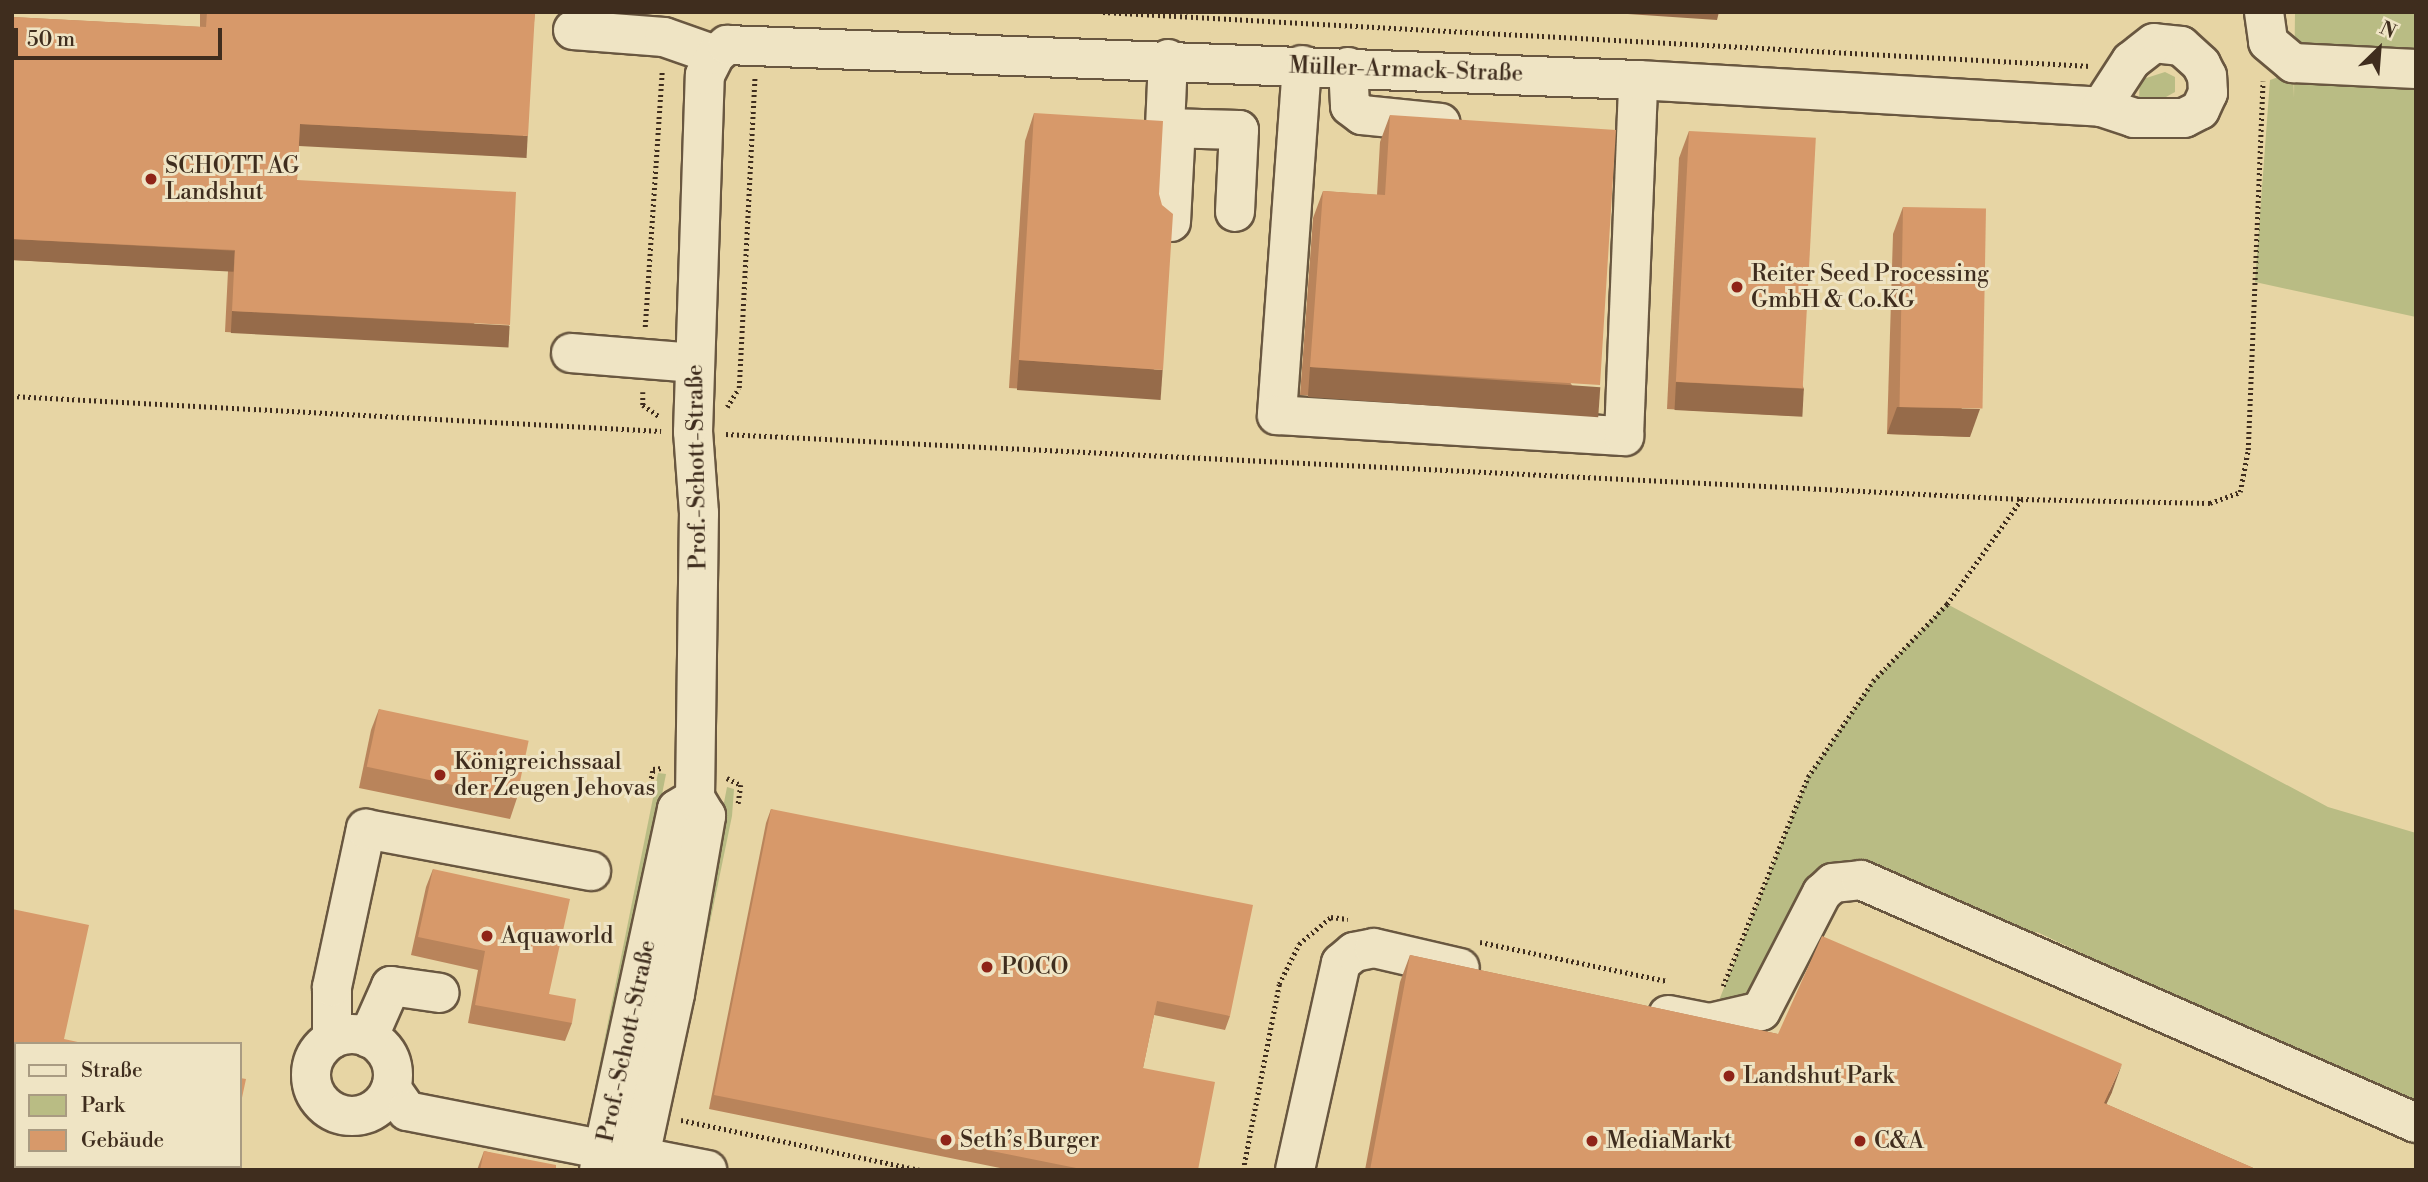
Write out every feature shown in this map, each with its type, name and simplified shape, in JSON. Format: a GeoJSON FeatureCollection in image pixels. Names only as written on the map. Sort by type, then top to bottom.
{"type":"FeatureCollection","features":[{"type":"Feature","properties":{"kind":"street"},"geometry":{"type":"LineString","coordinates":[[2264,12],[2268,42],[2293,63],[2416,69]]}},
{"type":"Feature","properties":{"kind":"street"},"geometry":{"type":"LineString","coordinates":[[573,30],[664,37],[715,55]]}},
{"type":"Feature","properties":{"kind":"street","name":"Müller-Armack-Straße"},"geometry":{"type":"LineString","coordinates":[[715,55],[727,45],[742,43],[1638,80],[2101,107]]}},
{"type":"Feature","properties":{"kind":"street","name":"Prof.-Schott-Straße"},"geometry":{"type":"LineString","coordinates":[[620,1161],[675,994],[706,816],[695,798],[700,661],[699,513],[692,432],[705,75],[715,55]]}},
{"type":"Feature","properties":{"kind":"street"},"geometry":{"type":"LineString","coordinates":[[1168,59],[1165,128],[1238,130],[1236,212]]}},
{"type":"Feature","properties":{"kind":"street"},"geometry":{"type":"LineString","coordinates":[[1302,65],[1277,415],[1624,436],[1638,80]]}},
{"type":"Feature","properties":{"kind":"street"},"geometry":{"type":"LineString","coordinates":[[1348,67],[1350,106],[1362,115],[1380,120],[1475,124]]}},
{"type":"Feature","properties":{"kind":"street"},"geometry":{"type":"LineString","coordinates":[[1171,222],[1177,128]]}},
{"type":"Feature","properties":{"kind":"street"},"geometry":{"type":"LineString","coordinates":[[1596,130],[1636,131]]}},
{"type":"Feature","properties":{"kind":"street"},"geometry":{"type":"LineString","coordinates":[[571,353],[695,363]]}},
{"type":"Feature","properties":{"kind":"street"},"geometry":{"type":"LineString","coordinates":[[350,1038],[332,987],[366,829],[590,871]]}},
{"type":"Feature","properties":{"kind":"street"},"geometry":{"type":"LineString","coordinates":[[1633,1009],[1710,1023],[1761,1011],[1822,893],[1833,883],[1861,880],[2416,1123]]}},
{"type":"Feature","properties":{"kind":"street"},"geometry":{"type":"LineString","coordinates":[[1294,1170],[1335,979],[1341,963],[1354,952],[1374,948],[1492,976]]}},
{"type":"Feature","properties":{"kind":"street"},"geometry":{"type":"LineString","coordinates":[[391,1088],[377,1107],[355,1116],[323,1105],[312,1084],[311,1072],[319,1051],[350,1038],[391,986],[440,993]]}},
{"type":"Feature","properties":{"kind":"street"},"geometry":{"type":"LineString","coordinates":[[350,1038],[378,1044],[391,1064],[391,1088],[407,1111],[620,1161],[707,1170]]}},
{"type":"Feature","properties":{"kind":"path"},"geometry":{"type":"LineString","coordinates":[[1103,12],[2095,66]]}},
{"type":"Feature","properties":{"kind":"path"},"geometry":{"type":"LineString","coordinates":[[664,37],[643,359],[643,405],[692,432]]}},
{"type":"Feature","properties":{"kind":"path"},"geometry":{"type":"LineString","coordinates":[[12,396],[692,432],[726,409],[739,388],[740,374],[755,68],[715,55]]}},
{"type":"Feature","properties":{"kind":"path"},"geometry":{"type":"LineString","coordinates":[[1710,1023],[1808,777],[1873,681],[1947,604],[2021,499]]}},
{"type":"Feature","properties":{"kind":"path"},"geometry":{"type":"LineString","coordinates":[[673,1119],[920,1170]]}},
{"type":"Feature","properties":{"kind":"green space"},"geometry":{"type":"Polygon","coordinates":[[[2295,12],[2416,12],[2416,317],[2255,282],[2270,80],[2293,72],[2294,98],[2295,12]]]}},
{"type":"Feature","properties":{"kind":"green space"},"geometry":{"type":"Polygon","coordinates":[[[2165,72],[2175,77],[2175,92],[2157,102],[2139,98],[2140,80],[2165,72]]]}},
{"type":"Feature","properties":{"kind":"green space"},"geometry":{"type":"Polygon","coordinates":[[[1947,604],[2328,807],[2416,833],[2416,1123],[2127,1000],[2130,976],[2037,932],[2003,945],[1849,879],[1761,1011],[1710,1023],[1808,777],[1873,681],[1947,604]]]}},
{"type":"Feature","properties":{"kind":"green space"},"geometry":{"type":"Polygon","coordinates":[[[658,773],[666,774],[603,1097],[595,1087],[658,773]]]}},
{"type":"Feature","properties":{"kind":"green space"},"geometry":{"type":"Polygon","coordinates":[[[727,787],[734,789],[732,816],[674,1097],[661,1109],[670,1083],[727,787]]]}},
{"type":"Feature","properties":{"kind":"building","name":"SCHOTT AG Landshut"},"geometry":{"type":"Polygon","coordinates":[[[207,12],[535,12],[528,136],[300,124],[297,180],[516,192],[510,325],[232,311],[235,250],[12,239],[12,17],[206,27],[207,12]]]}},
{"type":"Feature","properties":{"kind":"building"},"geometry":{"type":"Polygon","coordinates":[[[1034,113],[1163,121],[1159,194],[1162,205],[1173,214],[1163,370],[1019,360],[1034,113]]]}},
{"type":"Feature","properties":{"kind":"building"},"geometry":{"type":"Polygon","coordinates":[[[1390,115],[1616,130],[1600,385],[1310,367],[1323,191],[1385,195],[1390,115]]]}},
{"type":"Feature","properties":{"kind":"building","name":"Reiter Seed Processing GmbH & Co.KG"},"geometry":{"type":"Polygon","coordinates":[[[1689,131],[1816,138],[1803,388],[1676,382],[1689,131]]]}},
{"type":"Feature","properties":{"kind":"building"},"geometry":{"type":"Polygon","coordinates":[[[1903,207],[1986,208],[1982,408],[1900,407],[1903,207]]]}},
{"type":"Feature","properties":{"kind":"building","name":"Königreichssaal der Zeugen Jehovas"},"geometry":{"type":"Polygon","coordinates":[[[379,709],[529,741],[516,799],[367,767],[379,709]]]}},
{"type":"Feature","properties":{"kind":"building","name":"POCO"},"geometry":{"type":"Polygon","coordinates":[[[771,809],[1253,905],[1230,1016],[1157,1001],[1143,1068],[1215,1082],[1198,1170],[1086,1170],[714,1095],[771,809]]]}},
{"type":"Feature","properties":{"kind":"building"},"geometry":{"type":"Polygon","coordinates":[[[433,869],[570,899],[549,994],[576,999],[572,1023],[475,1005],[485,951],[418,937],[433,869]]]}},
{"type":"Feature","properties":{"kind":"building"},"geometry":{"type":"Polygon","coordinates":[[[12,909],[89,925],[64,1039],[78,1042],[14,1042],[14,1168],[226,1168],[12,1170],[12,909]]]}},
{"type":"Feature","properties":{"kind":"building","name":"Landshut Park"},"geometry":{"type":"Polygon","coordinates":[[[1822,936],[2122,1064],[2104,1103],[2258,1170],[1370,1170],[1410,955],[1778,1034],[1822,936]]]}},
{"type":"Feature","properties":{"kind":"building"},"geometry":{"type":"Polygon","coordinates":[[[242,1078],[246,1079],[242,1098],[242,1078]]]}},
{"type":"Feature","properties":{"kind":"building"},"geometry":{"type":"Polygon","coordinates":[[[484,1151],[556,1165],[556,1170],[480,1170],[484,1151]]]}},
{"type":"Feature","properties":{"kind":"place","name":"SCHOTT AG Landshut"},"geometry":{"type":"Point","coordinates":[151,179]}},
{"type":"Feature","properties":{"kind":"place","name":"Reiter Seed Processing GmbH & Co.KG"},"geometry":{"type":"Point","coordinates":[1737,287]}},
{"type":"Feature","properties":{"kind":"place","name":"Königreichssaal der Zeugen Jehovas"},"geometry":{"type":"Point","coordinates":[440,775]}},
{"type":"Feature","properties":{"kind":"place","name":"Aquaworld"},"geometry":{"type":"Point","coordinates":[487,936]}},
{"type":"Feature","properties":{"kind":"place","name":"POCO"},"geometry":{"type":"Point","coordinates":[987,967]}},
{"type":"Feature","properties":{"kind":"place","name":"Landshut Park"},"geometry":{"type":"Point","coordinates":[1729,1076]}},
{"type":"Feature","properties":{"kind":"place","name":"Seth’s Burger"},"geometry":{"type":"Point","coordinates":[946,1140]}},
{"type":"Feature","properties":{"kind":"place","name":"MediaMarkt"},"geometry":{"type":"Point","coordinates":[1592,1141]}},
{"type":"Feature","properties":{"kind":"place","name":"C&A"},"geometry":{"type":"Point","coordinates":[1860,1141]}}]}
